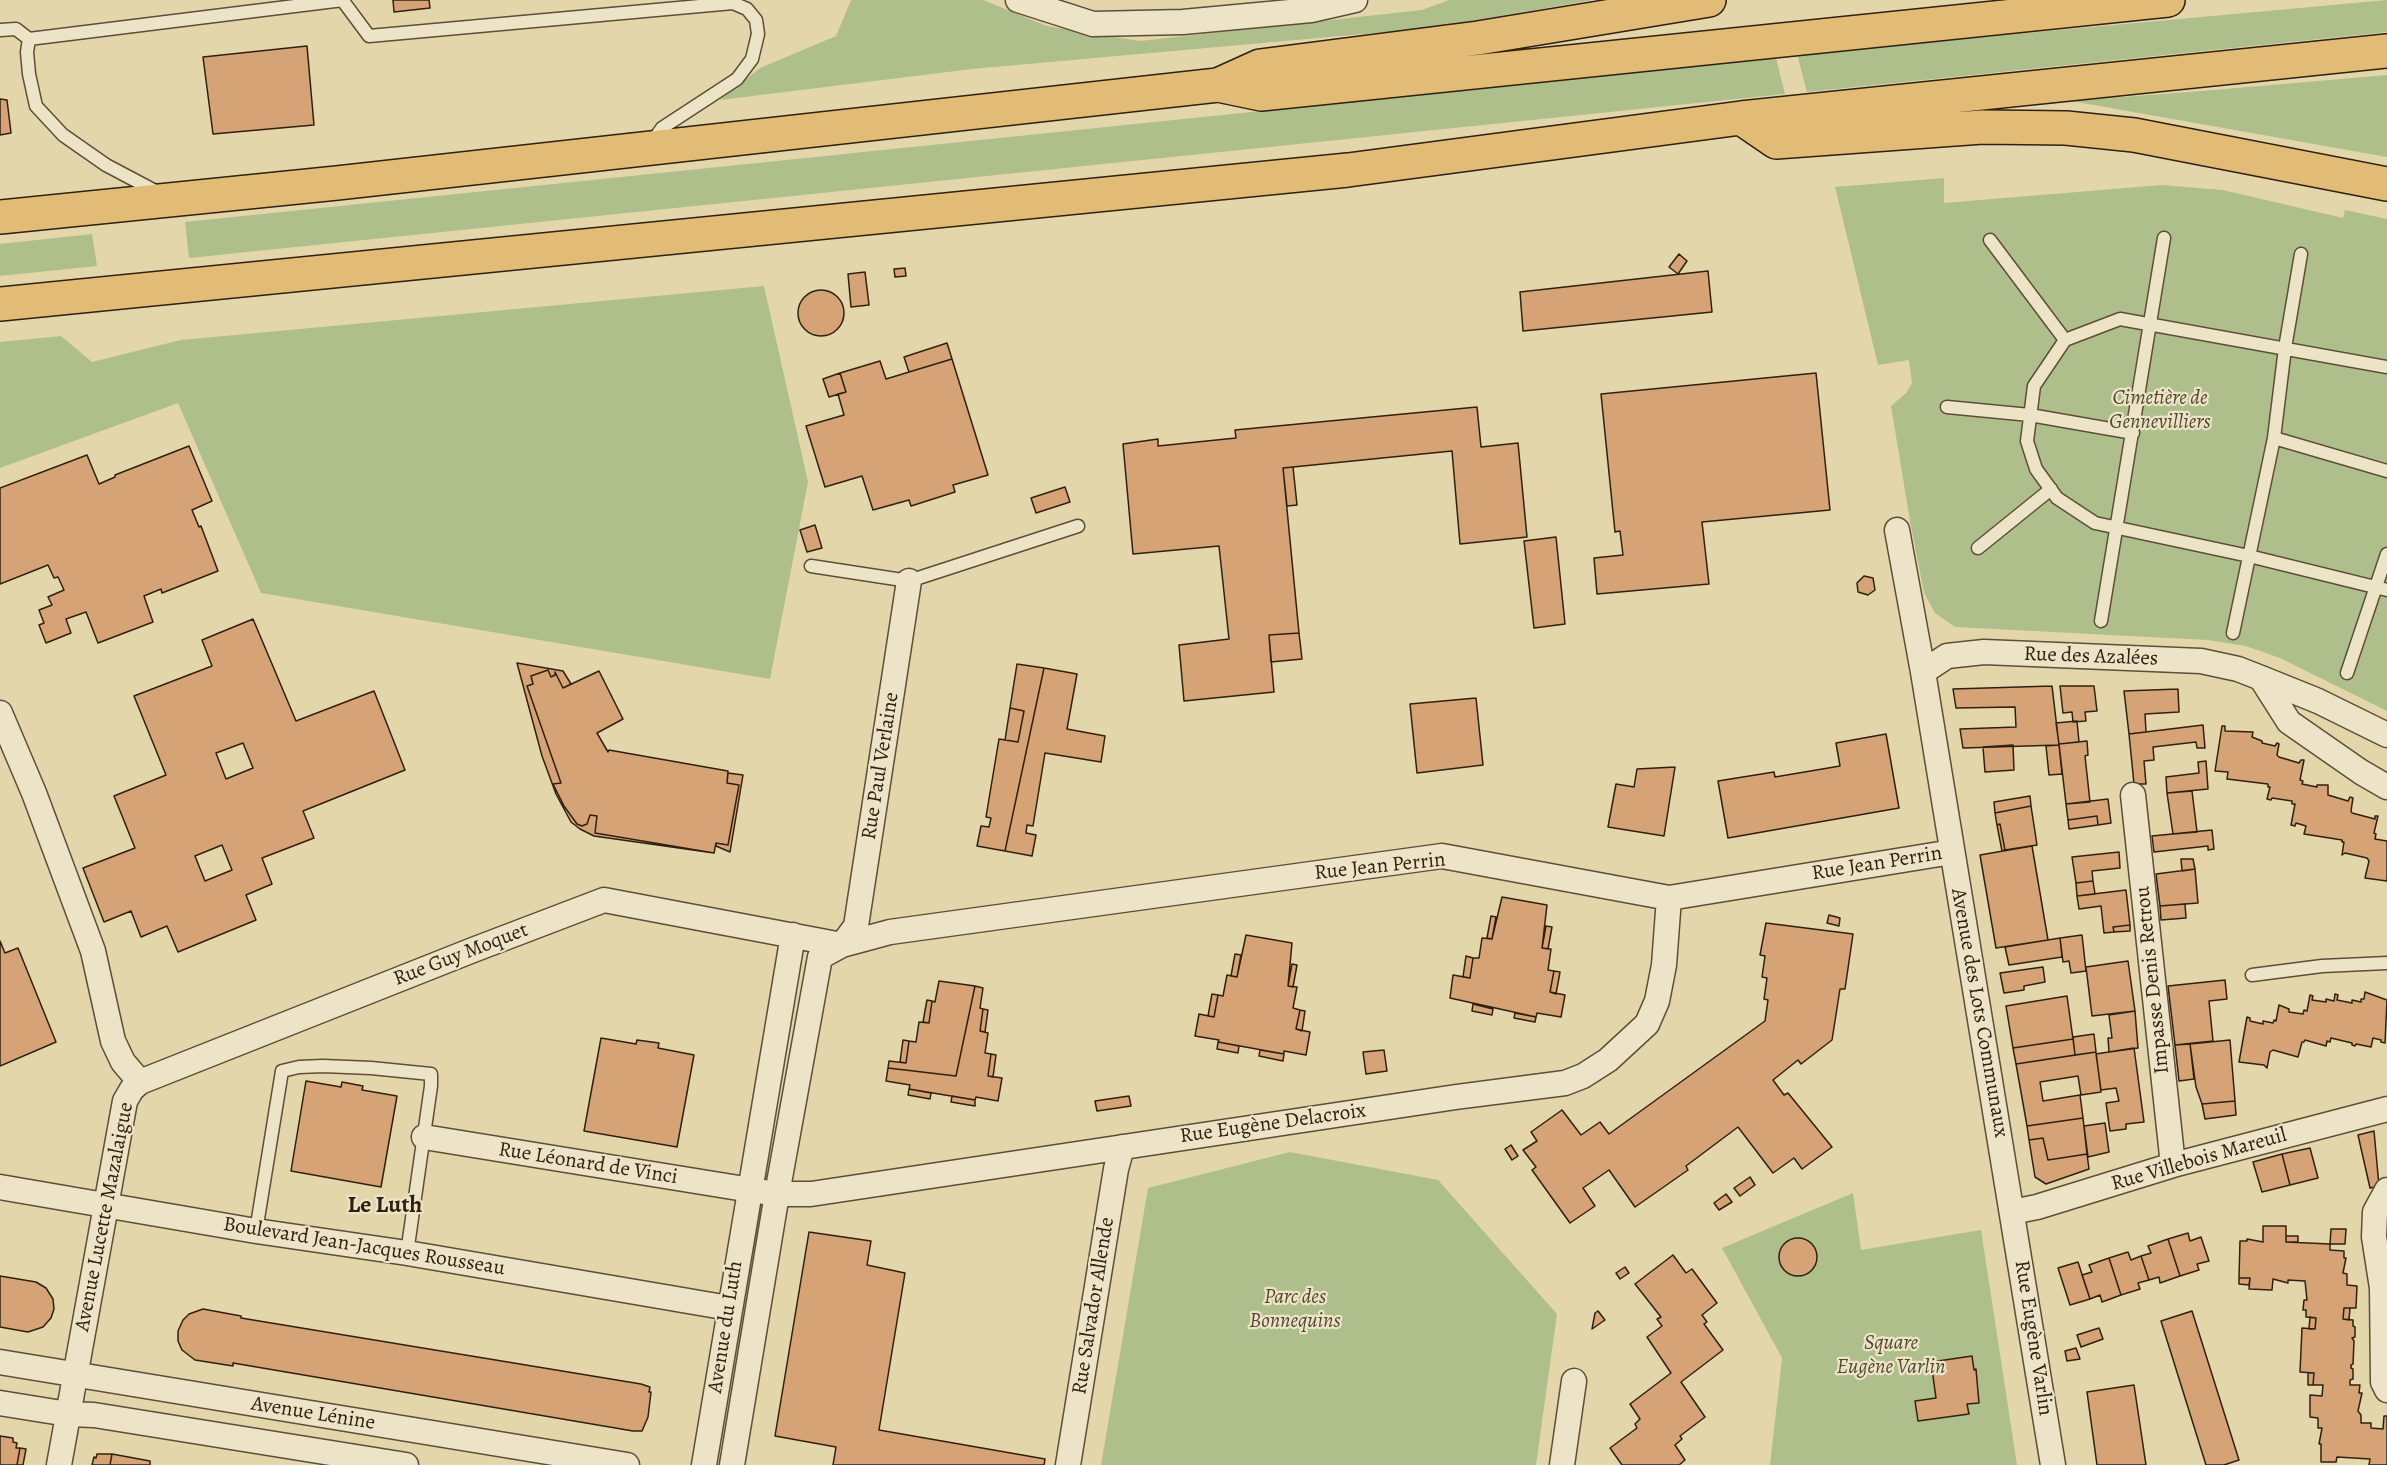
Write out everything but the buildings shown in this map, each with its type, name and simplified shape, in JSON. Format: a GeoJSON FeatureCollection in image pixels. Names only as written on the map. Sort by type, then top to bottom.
{"type":"FeatureCollection","features":[{"type":"Feature","properties":{"kind":"highway"},"geometry":{"type":"LineString","coordinates":[[0,217],[1218,85],[1260,66],[1478,38],[1709,0]]}},
{"type":"Feature","properties":{"kind":"highway"},"geometry":{"type":"LineString","coordinates":[[1218,85],[1261,94],[2168,0]]}},
{"type":"Feature","properties":{"kind":"highway"},"geometry":{"type":"LineString","coordinates":[[0,304],[1348,170],[1741,118],[2387,51]]}},
{"type":"Feature","properties":{"kind":"highway"},"geometry":{"type":"LineString","coordinates":[[1741,118],[1776,142],[1982,127],[2066,128],[2134,135],[2387,184]]}},
{"type":"Feature","properties":{"kind":"street"},"geometry":{"type":"LineString","coordinates":[[1018,0],[1093,24],[1195,21],[1311,9],[1355,0]]}},
{"type":"Feature","properties":{"kind":"street","name":"Avenue des Lots Communaux"},"geometry":{"type":"LineString","coordinates":[[1897,530],[1923,672],[2012,1212]]}},
{"type":"Feature","properties":{"kind":"street","name":"Rue Paul Verlaine"},"geometry":{"type":"LineString","coordinates":[[777,1194],[820,957],[842,945],[856,926],[909,581]]}},
{"type":"Feature","properties":{"kind":"street","name":"Rue des Azalées"},"geometry":{"type":"LineString","coordinates":[[1923,672],[1947,656],[1984,652],[2201,661],[2238,669],[2262,678],[2318,701],[2387,735]]}},
{"type":"Feature","properties":{"kind":"street"},"geometry":{"type":"LineString","coordinates":[[2262,678],[2289,722],[2361,772],[2387,787]]}},
{"type":"Feature","properties":{"kind":"street","name":"Avenue Lucette Mazalaigue"},"geometry":{"type":"LineString","coordinates":[[0,713],[34,793],[93,951],[113,1041],[123,1062],[140,1082],[132,1089],[125,1101],[59,1465]]}},
{"type":"Feature","properties":{"kind":"street","name":"Impasse Denis Retrou"},"geometry":{"type":"LineString","coordinates":[[2133,795],[2173,1165]]}},
{"type":"Feature","properties":{"kind":"street","name":"Rue Jean Perrin"},"geometry":{"type":"LineString","coordinates":[[842,945],[890,932],[1442,856],[1670,898],[1952,852]]}},
{"type":"Feature","properties":{"kind":"street","name":"Rue Eugène Delacroix"},"geometry":{"type":"LineString","coordinates":[[751,1190],[777,1194],[812,1194],[1456,1097],[1565,1083],[1583,1077],[1608,1060],[1647,1024],[1657,1001],[1664,965],[1670,898]]}},
{"type":"Feature","properties":{"kind":"street","name":"Rue Guy Moquet"},"geometry":{"type":"LineString","coordinates":[[140,1082],[604,900],[793,935]]}},
{"type":"Feature","properties":{"kind":"street"},"geometry":{"type":"LineString","coordinates":[[751,1190],[793,935],[842,945]]}},
{"type":"Feature","properties":{"kind":"street","name":"Rue Villebois Mareuil"},"geometry":{"type":"LineString","coordinates":[[2012,1212],[2037,1207],[2173,1165],[2387,1109]]}},
{"type":"Feature","properties":{"kind":"street","name":"Rue Léonard de Vinci"},"geometry":{"type":"LineString","coordinates":[[424,1137],[751,1190]]}},
{"type":"Feature","properties":{"kind":"street","name":"Rue Salvador Allende"},"geometry":{"type":"LineString","coordinates":[[1068,1465],[1116,1169],[1122,1147]]}},
{"type":"Feature","properties":{"kind":"street","name":"Boulevard Jean-Jacques Rousseau"},"geometry":{"type":"LineString","coordinates":[[0,1187],[729,1308]]}},
{"type":"Feature","properties":{"kind":"street","name":"Avenue du Luth"},"geometry":{"type":"LineString","coordinates":[[704,1465],[729,1308],[751,1190]]}},
{"type":"Feature","properties":{"kind":"street"},"geometry":{"type":"LineString","coordinates":[[2387,1190],[2375,1212],[2374,1237],[2382,1288],[2383,1382],[2387,1390]]}},
{"type":"Feature","properties":{"kind":"street","name":"Avenue du Luth"},"geometry":{"type":"LineString","coordinates":[[732,1465],[777,1194]]}},
{"type":"Feature","properties":{"kind":"street","name":"Rue Eugène Varlin"},"geometry":{"type":"LineString","coordinates":[[2012,1212],[2054,1465]]}},
{"type":"Feature","properties":{"kind":"street","name":"Avenue Lénine"},"geometry":{"type":"LineString","coordinates":[[0,1362],[627,1465]]}},
{"type":"Feature","properties":{"kind":"street"},"geometry":{"type":"LineString","coordinates":[[1562,1465],[1574,1381]]}},
{"type":"Feature","properties":{"kind":"street","name":"Avenue Lénine"},"geometry":{"type":"LineString","coordinates":[[0,1403],[68,1414],[94,1415],[406,1465]]}},
{"type":"Feature","properties":{"kind":"lane"},"geometry":{"type":"LineString","coordinates":[[0,30],[16,29],[29,39],[343,1],[369,36],[733,3],[747,9],[756,20],[758,34],[752,59],[736,79],[662,128],[648,148]]}},
{"type":"Feature","properties":{"kind":"lane"},"geometry":{"type":"LineString","coordinates":[[29,39],[27,52],[29,74],[36,106],[63,135],[106,165],[171,200]]}},
{"type":"Feature","properties":{"kind":"lane"},"geometry":{"type":"LineString","coordinates":[[2101,621],[2164,238]]}},
{"type":"Feature","properties":{"kind":"lane"},"geometry":{"type":"LineString","coordinates":[[1990,240],[2065,340]]}},
{"type":"Feature","properties":{"kind":"lane"},"geometry":{"type":"LineString","coordinates":[[2233,633],[2274,438],[2285,348],[2301,254]]}},
{"type":"Feature","properties":{"kind":"lane"},"geometry":{"type":"LineString","coordinates":[[2382,588],[2249,556],[2095,523],[2058,498],[2050,489],[2036,469],[2027,441],[2034,386],[2065,340],[2120,319],[2387,367]]}},
{"type":"Feature","properties":{"kind":"lane"},"geometry":{"type":"LineString","coordinates":[[1947,407],[2030,415],[2133,433]]}},
{"type":"Feature","properties":{"kind":"lane"},"geometry":{"type":"LineString","coordinates":[[2274,438],[2387,471]]}},
{"type":"Feature","properties":{"kind":"lane"},"geometry":{"type":"LineString","coordinates":[[1978,548],[2050,489]]}},
{"type":"Feature","properties":{"kind":"lane"},"geometry":{"type":"LineString","coordinates":[[811,567],[909,581],[1078,526]]}},
{"type":"Feature","properties":{"kind":"lane"},"geometry":{"type":"LineString","coordinates":[[2347,673],[2382,588],[2387,554]]}},
{"type":"Feature","properties":{"kind":"lane"},"geometry":{"type":"LineString","coordinates":[[2252,975],[2322,966],[2387,963]]}},
{"type":"Feature","properties":{"kind":"lane"},"geometry":{"type":"LineString","coordinates":[[256,1231],[282,1071],[299,1067],[323,1066],[431,1074],[407,1253]]}},
{"type":"Feature","properties":{"kind":"green space"},"geometry":{"type":"Polygon","coordinates":[[[851,0],[983,0],[1047,26],[1140,41],[1422,10],[1449,0],[1593,0],[1430,28],[972,69],[720,100],[760,68],[836,36],[851,0]]]}},
{"type":"Feature","properties":{"kind":"green space"},"geometry":{"type":"Polygon","coordinates":[[[2387,0],[2387,32],[1807,92],[1797,54],[2387,0]]]}},
{"type":"Feature","properties":{"kind":"green space"},"geometry":{"type":"Polygon","coordinates":[[[1775,54],[1785,94],[189,258],[185,222],[1523,84],[1775,54]]]}},
{"type":"Feature","properties":{"kind":"green space"},"geometry":{"type":"Polygon","coordinates":[[[2387,75],[2387,157],[2071,101],[2202,91],[2387,75]]]}},
{"type":"Feature","properties":{"kind":"green space","name":"Cimetière de Gennevilliers"},"geometry":{"type":"Polygon","coordinates":[[[1944,178],[1944,203],[2162,185],[2223,190],[2343,218],[2345,210],[2387,219],[2387,711],[2280,658],[2246,646],[2208,640],[1955,627],[1935,613],[1924,593],[1891,406],[1906,393],[1912,383],[1909,360],[1878,365],[1835,187],[1944,178]]]}},
{"type":"Feature","properties":{"kind":"green space"},"geometry":{"type":"Polygon","coordinates":[[[92,234],[97,266],[0,276],[0,244],[92,234]]]}},
{"type":"Feature","properties":{"kind":"green space"},"geometry":{"type":"Polygon","coordinates":[[[764,286],[808,482],[770,679],[261,593],[178,403],[0,468],[0,342],[61,336],[92,362],[181,340],[764,286]]]}},
{"type":"Feature","properties":{"kind":"green space","name":"Parc des Bonnequins"},"geometry":{"type":"Polygon","coordinates":[[[1290,1152],[1438,1180],[1557,1314],[1536,1465],[1101,1465],[1148,1188],[1290,1152]]]}},
{"type":"Feature","properties":{"kind":"green space","name":"Square Eugène Varlin"},"geometry":{"type":"Polygon","coordinates":[[[1853,1193],[1861,1250],[1981,1230],[2017,1465],[1770,1465],[1782,1358],[1722,1248],[1853,1193]]]}},
{"type":"Feature","properties":{"kind":"district","name":"Le Luth"},"geometry":{"type":"Point","coordinates":[385,1206]}}]}
